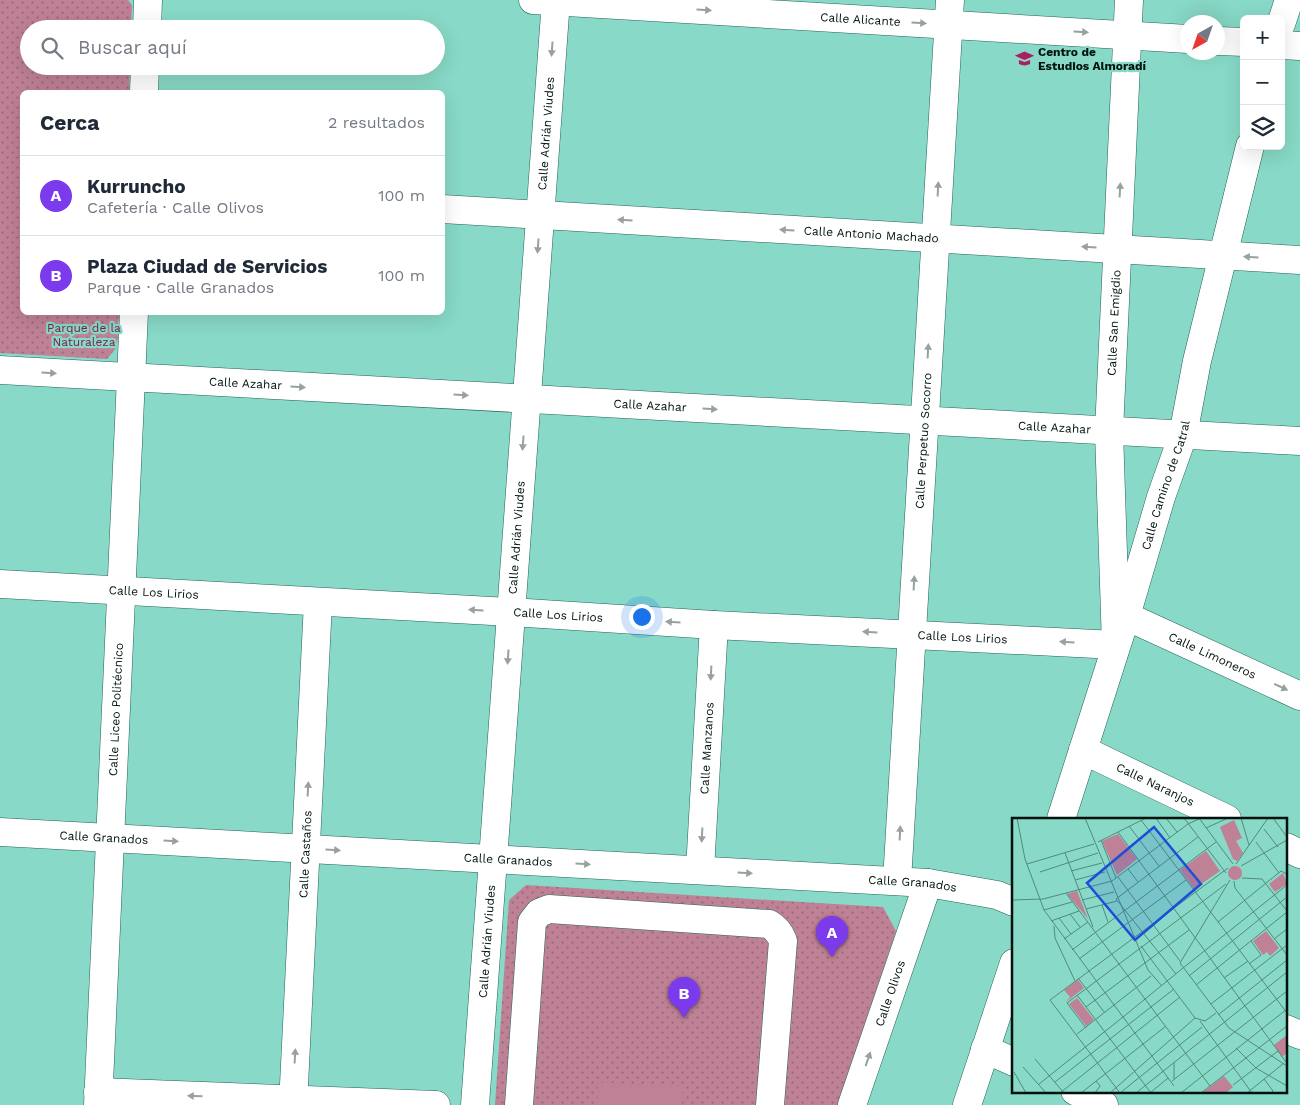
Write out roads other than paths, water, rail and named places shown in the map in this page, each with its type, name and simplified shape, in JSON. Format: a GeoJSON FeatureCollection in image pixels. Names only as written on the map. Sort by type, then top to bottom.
{"type":"FeatureCollection","features":[{"type":"Feature","properties":{"kind":"street"},"geometry":{"type":"LineString","coordinates":[[147,20],[148,0]]}},
{"type":"Feature","properties":{"kind":"street","name":"Calle Alicante"},"geometry":{"type":"LineString","coordinates":[[548,0],[949,12],[1127,35],[1180,38]]}},
{"type":"Feature","properties":{"kind":"street","name":"Calle Adrián Viudes"},"geometry":{"type":"LineString","coordinates":[[475,1105],[540,215],[548,0]]}},
{"type":"Feature","properties":{"kind":"street","name":"Calle San Emigdio"},"geometry":{"type":"LineString","coordinates":[[1116,645],[1109,431],[1129,0]]}},
{"type":"Feature","properties":{"kind":"street","name":"Calle Perpetuo Socorro"},"geometry":{"type":"LineString","coordinates":[[897,881],[949,12]]}},
{"type":"Feature","properties":{"kind":"street"},"geometry":{"type":"LineString","coordinates":[[1225,41],[1240,42]]}},
{"type":"Feature","properties":{"kind":"street"},"geometry":{"type":"LineString","coordinates":[[1285,45],[1300,46]]}},
{"type":"Feature","properties":{"kind":"street"},"geometry":{"type":"LineString","coordinates":[[144,90],[145,75]]}},
{"type":"Feature","properties":{"kind":"street","name":"Calle Camino de Catral"},"geometry":{"type":"LineString","coordinates":[[1061,818],[1126,616],[1161,497],[1184,435],[1197,361],[1249,150]]}},
{"type":"Feature","properties":{"kind":"street","name":"Calle Antonio Machado"},"geometry":{"type":"LineString","coordinates":[[445,209],[1300,260]]}},
{"type":"Feature","properties":{"kind":"street","name":"Calle Liceo Politécnico"},"geometry":{"type":"LineString","coordinates":[[98,1098],[134,315]]}},
{"type":"Feature","properties":{"kind":"street","name":"Calle Azahar"},"geometry":{"type":"LineString","coordinates":[[0,370],[1300,441]]}},
{"type":"Feature","properties":{"kind":"street","name":"Calle Los Lirios"},"geometry":{"type":"LineString","coordinates":[[0,584],[714,625],[1116,645]]}},
{"type":"Feature","properties":{"kind":"street","name":"Calle Castaños"},"geometry":{"type":"LineString","coordinates":[[293,1102],[318,602]]}},
{"type":"Feature","properties":{"kind":"street","name":"Calle Limoneros"},"geometry":{"type":"LineString","coordinates":[[1126,616],[1300,696]]}},
{"type":"Feature","properties":{"kind":"street","name":"Calle Manzanos"},"geometry":{"type":"LineString","coordinates":[[700,870],[714,625]]}},
{"type":"Feature","properties":{"kind":"street","name":"Calle Naranjos"},"geometry":{"type":"LineString","coordinates":[[1082,750],[1225,818]]}},
{"type":"Feature","properties":{"kind":"street","name":"Calle Granados"},"geometry":{"type":"LineString","coordinates":[[0,832],[928,883],[996,895],[1012,901]]}},
{"type":"Feature","properties":{"kind":"street"},"geometry":{"type":"LineString","coordinates":[[1288,848],[1300,854]]}},
{"type":"Feature","properties":{"kind":"street","name":"Calle Olivos"},"geometry":{"type":"LineString","coordinates":[[852,1105],[928,883]]}},
{"type":"Feature","properties":{"kind":"street"},"geometry":{"type":"LineString","coordinates":[[519,1105],[532,922],[539,913],[549,909],[768,924],[775,928],[783,941],[770,1105]]}},
{"type":"Feature","properties":{"kind":"street"},"geometry":{"type":"LineString","coordinates":[[967,1105],[1012,970]]}},
{"type":"Feature","properties":{"kind":"street"},"geometry":{"type":"LineString","coordinates":[[1288,1030],[1300,1036]]}},
{"type":"Feature","properties":{"kind":"street"},"geometry":{"type":"LineString","coordinates":[[986,1049],[1012,1061]]}},
{"type":"Feature","properties":{"kind":"street"},"geometry":{"type":"LineString","coordinates":[[1077,1092],[1104,1105]]}},
{"type":"Feature","properties":{"kind":"street"},"geometry":{"type":"LineString","coordinates":[[98,1098],[436,1105]]}},
{"type":"Feature","properties":{"kind":"place","name":"Centro de Estudios Almoradí"},"geometry":{"type":"Point","coordinates":[1024,59]}},
{"type":"Feature","properties":{"kind":"place","name":"Kurruncho"},"geometry":{"type":"Point","coordinates":[832,957]}},
{"type":"Feature","properties":{"kind":"place","name":"Plaza Ciudad de Servicios"},"geometry":{"type":"Point","coordinates":[684,1018]}},
{"type":"Feature","properties":{"kind":"park label","name":"Parque de la Naturaleza"},"geometry":{"type":"Point","coordinates":[84,335]}}]}
